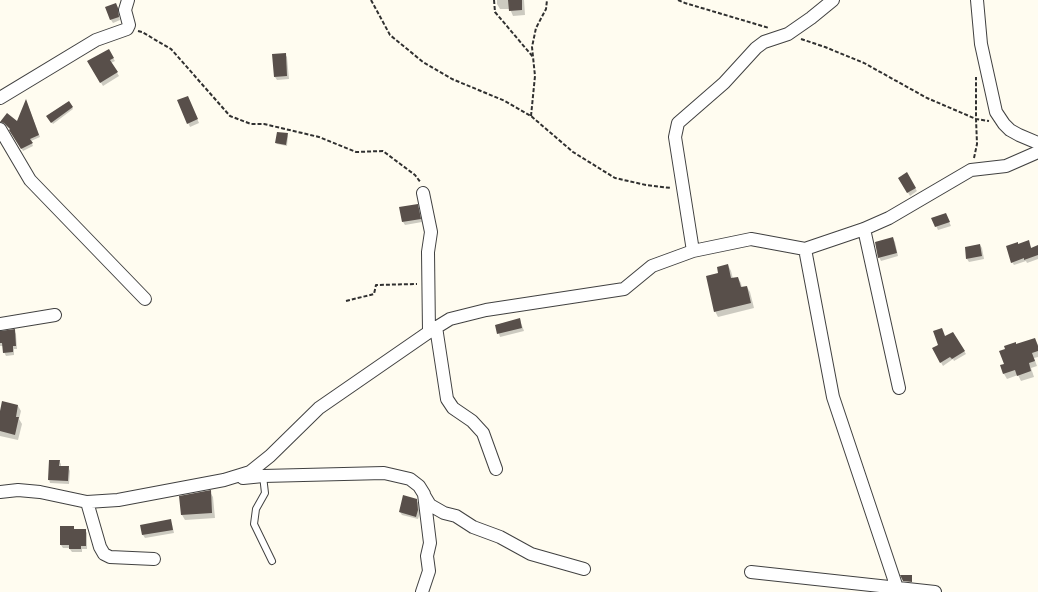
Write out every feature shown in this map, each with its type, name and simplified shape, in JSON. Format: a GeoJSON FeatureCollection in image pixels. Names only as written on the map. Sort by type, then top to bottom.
{"type":"FeatureCollection","features":[{"type":"Feature","properties":{"kind":"street"},"geometry":{"type":"LineString","coordinates":[[0,98],[96,40],[127,29],[129,25],[125,10],[128,0]]}},
{"type":"Feature","properties":{"kind":"street"},"geometry":{"type":"LineString","coordinates":[[693,251],[675,137],[678,123],[724,82],[756,48],[764,42],[788,34],[833,0]]}},
{"type":"Feature","properties":{"kind":"street"},"geometry":{"type":"LineString","coordinates":[[977,0],[981,44],[996,112],[1010,130],[1038,143]]}},
{"type":"Feature","properties":{"kind":"street"},"geometry":{"type":"LineString","coordinates":[[0,129],[30,180],[145,299]]}},
{"type":"Feature","properties":{"kind":"street"},"geometry":{"type":"LineString","coordinates":[[224,480],[250,472],[270,456],[319,408],[433,329],[450,319],[486,310],[624,289],[652,266],[693,251],[751,239],[804,249],[864,229],[889,218],[971,170],[1006,166],[1038,152]]}},
{"type":"Feature","properties":{"kind":"street"},"geometry":{"type":"LineString","coordinates":[[423,193],[431,232],[428,252],[428,284],[433,329],[447,399],[453,408],[472,421],[483,433],[496,469]]}},
{"type":"Feature","properties":{"kind":"street"},"geometry":{"type":"LineString","coordinates":[[864,229],[899,388]]}},
{"type":"Feature","properties":{"kind":"street"},"geometry":{"type":"LineString","coordinates":[[804,249],[833,397],[897,588]]}},
{"type":"Feature","properties":{"kind":"street"},"geometry":{"type":"LineString","coordinates":[[0,324],[55,315]]}},
{"type":"Feature","properties":{"kind":"street"},"geometry":{"type":"LineString","coordinates":[[0,492],[18,490],[40,492],[87,502],[118,500],[224,480],[263,476],[384,473],[410,479],[419,486],[430,505],[444,513],[456,516],[473,527],[500,538],[531,554],[584,569]]}},
{"type":"Feature","properties":{"kind":"street"},"geometry":{"type":"LineString","coordinates":[[422,592],[428,571],[427,556],[430,543],[424,494]]}},
{"type":"Feature","properties":{"kind":"street"},"geometry":{"type":"LineString","coordinates":[[87,502],[100,547],[104,554],[110,556],[154,559]]}},
{"type":"Feature","properties":{"kind":"street"},"geometry":{"type":"LineString","coordinates":[[751,572],[934,592]]}},
{"type":"Feature","properties":{"kind":"lane"},"geometry":{"type":"LineString","coordinates":[[263,476],[265,493],[256,509],[254,524],[272,561]]}},
{"type":"Feature","properties":{"kind":"path"},"geometry":{"type":"LineString","coordinates":[[371,0],[390,35],[423,62],[452,79],[505,101],[531,116],[573,152],[615,178],[646,185],[683,190]]}},
{"type":"Feature","properties":{"kind":"path"},"geometry":{"type":"LineString","coordinates":[[494,0],[495,12],[534,58]]}},
{"type":"Feature","properties":{"kind":"path"},"geometry":{"type":"LineString","coordinates":[[531,116],[535,76],[532,47],[536,28],[546,9],[547,0]]}},
{"type":"Feature","properties":{"kind":"path"},"geometry":{"type":"LineString","coordinates":[[678,0],[825,47],[864,64],[927,98],[976,119],[1004,124]]}},
{"type":"Feature","properties":{"kind":"path"},"geometry":{"type":"LineString","coordinates":[[127,29],[142,32],[171,49],[230,116],[251,124],[264,124],[319,137],[356,152],[383,151],[415,175],[421,183],[423,193]]}},
{"type":"Feature","properties":{"kind":"path"},"geometry":{"type":"LineString","coordinates":[[971,170],[977,144],[976,76]]}},
{"type":"Feature","properties":{"kind":"path"},"geometry":{"type":"LineString","coordinates":[[346,301],[374,294],[376,285],[428,284]]}},
{"type":"Feature","properties":{"kind":"building"},"geometry":{"type":"Polygon","coordinates":[[[508,0],[522,0],[522,10],[509,11],[508,0]]]}},
{"type":"Feature","properties":{"kind":"building"},"geometry":{"type":"Polygon","coordinates":[[[116,3],[119,17],[110,20],[105,7],[116,3]]]}},
{"type":"Feature","properties":{"kind":"building"},"geometry":{"type":"Polygon","coordinates":[[[109,49],[114,58],[110,60],[118,72],[100,83],[87,61],[109,49]]]}},
{"type":"Feature","properties":{"kind":"building"},"geometry":{"type":"Polygon","coordinates":[[[286,53],[287,76],[274,77],[272,54],[286,53]]]}},
{"type":"Feature","properties":{"kind":"building"},"geometry":{"type":"Polygon","coordinates":[[[188,96],[198,119],[187,124],[177,100],[188,96]]]}},
{"type":"Feature","properties":{"kind":"building"},"geometry":{"type":"Polygon","coordinates":[[[26,99],[39,135],[30,139],[33,143],[21,149],[9,130],[10,129],[4,123],[0,122],[7,113],[17,121],[26,99]]]}},
{"type":"Feature","properties":{"kind":"building"},"geometry":{"type":"Polygon","coordinates":[[[69,101],[73,107],[51,123],[46,116],[69,101]]]}},
{"type":"Feature","properties":{"kind":"building"},"geometry":{"type":"Polygon","coordinates":[[[277,132],[288,133],[286,145],[275,143],[277,132]]]}},
{"type":"Feature","properties":{"kind":"building"},"geometry":{"type":"Polygon","coordinates":[[[907,172],[916,188],[907,193],[898,178],[907,172]]]}},
{"type":"Feature","properties":{"kind":"building"},"geometry":{"type":"Polygon","coordinates":[[[418,204],[421,219],[402,222],[399,207],[418,204]]]}},
{"type":"Feature","properties":{"kind":"building"},"geometry":{"type":"Polygon","coordinates":[[[946,213],[950,222],[935,227],[931,218],[946,213]]]}},
{"type":"Feature","properties":{"kind":"building"},"geometry":{"type":"Polygon","coordinates":[[[893,237],[897,253],[878,258],[875,242],[893,237]]]}},
{"type":"Feature","properties":{"kind":"building"},"geometry":{"type":"Polygon","coordinates":[[[1029,240],[1031,248],[1038,245],[1038,255],[1011,263],[1006,246],[1029,240]]]}},
{"type":"Feature","properties":{"kind":"building"},"geometry":{"type":"Polygon","coordinates":[[[980,244],[982,256],[966,259],[965,247],[980,244]]]}},
{"type":"Feature","properties":{"kind":"building"},"geometry":{"type":"Polygon","coordinates":[[[728,264],[731,278],[738,277],[741,287],[747,286],[751,303],[714,312],[706,276],[718,273],[717,267],[728,264]]]}},
{"type":"Feature","properties":{"kind":"building"},"geometry":{"type":"Polygon","coordinates":[[[520,318],[522,328],[497,334],[495,325],[520,318]]]}},
{"type":"Feature","properties":{"kind":"building"},"geometry":{"type":"Polygon","coordinates":[[[942,328],[945,336],[953,332],[965,351],[952,359],[950,357],[940,363],[932,348],[938,345],[933,331],[942,328]]]}},
{"type":"Feature","properties":{"kind":"building"},"geometry":{"type":"Polygon","coordinates":[[[15,329],[16,346],[13,346],[13,352],[3,353],[2,343],[0,343],[0,331],[15,329]]]}},
{"type":"Feature","properties":{"kind":"building"},"geometry":{"type":"Polygon","coordinates":[[[1035,338],[1038,351],[1032,353],[1035,361],[1029,363],[1031,371],[1017,376],[1015,370],[1003,374],[1000,365],[1004,364],[999,351],[1005,349],[1004,346],[1035,338]]]}},
{"type":"Feature","properties":{"kind":"building"},"geometry":{"type":"Polygon","coordinates":[[[2,401],[18,405],[16,417],[19,417],[15,435],[0,431],[0,411],[2,401]]]}},
{"type":"Feature","properties":{"kind":"building"},"geometry":{"type":"Polygon","coordinates":[[[49,460],[60,460],[59,466],[69,466],[68,481],[48,480],[49,460]]]}},
{"type":"Feature","properties":{"kind":"building"},"geometry":{"type":"Polygon","coordinates":[[[211,490],[212,513],[181,515],[179,496],[211,490]]]}},
{"type":"Feature","properties":{"kind":"building"},"geometry":{"type":"Polygon","coordinates":[[[403,495],[417,499],[418,510],[416,517],[399,512],[403,495]]]}},
{"type":"Feature","properties":{"kind":"building"},"geometry":{"type":"Polygon","coordinates":[[[171,519],[173,530],[142,535],[140,525],[171,519]]]}},
{"type":"Feature","properties":{"kind":"building"},"geometry":{"type":"Polygon","coordinates":[[[60,526],[74,526],[74,529],[86,529],[86,546],[81,546],[81,549],[69,549],[69,545],[60,545],[60,526]]]}},
{"type":"Feature","properties":{"kind":"building"},"geometry":{"type":"Polygon","coordinates":[[[900,575],[912,575],[912,582],[903,581],[900,575]]]}}]}
